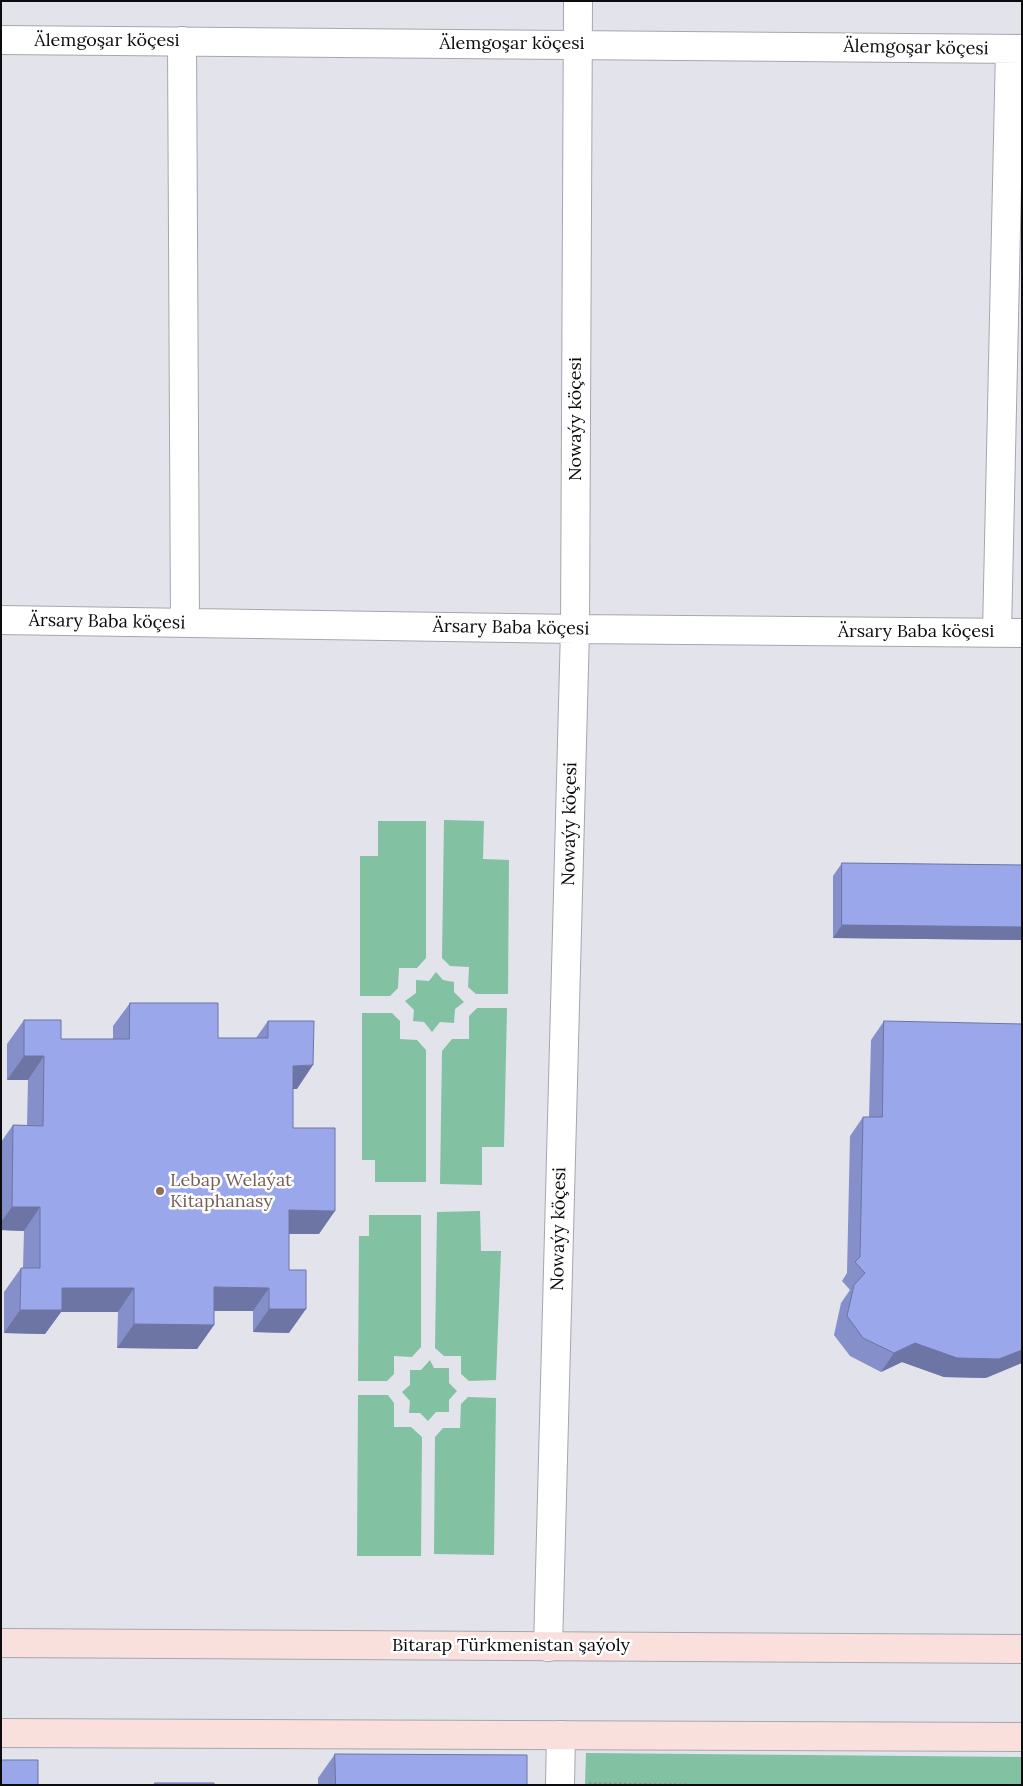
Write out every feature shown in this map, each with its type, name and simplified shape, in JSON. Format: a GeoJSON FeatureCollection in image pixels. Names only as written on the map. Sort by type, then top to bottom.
{"type":"FeatureCollection","features":[{"type":"Feature","properties":{"kind":"main road","name":"Bitarap Türkmenistan şaýoly"},"geometry":{"type":"LineString","coordinates":[[1,1643],[1022,1649]]}},
{"type":"Feature","properties":{"kind":"main road"},"geometry":{"type":"LineString","coordinates":[[1,1733],[1022,1737]]}},
{"type":"Feature","properties":{"kind":"street","name":"Nowaýy köçesi"},"geometry":{"type":"LineString","coordinates":[[548,1646],[575,629],[578,1]]}},
{"type":"Feature","properties":{"kind":"street","name":"Älemgoşar köçesi"},"geometry":{"type":"LineString","coordinates":[[1,40],[1016,49]]}},
{"type":"Feature","properties":{"kind":"street"},"geometry":{"type":"LineString","coordinates":[[182,41],[186,623]]}},
{"type":"Feature","properties":{"kind":"street"},"geometry":{"type":"LineString","coordinates":[[1009,632],[1016,49]]}},
{"type":"Feature","properties":{"kind":"street","name":"Ärsary Baba köçesi"},"geometry":{"type":"LineString","coordinates":[[1,620],[575,629],[1009,632]]}},
{"type":"Feature","properties":{"kind":"street"},"geometry":{"type":"LineString","coordinates":[[560,1784],[561,1735]]}},
{"type":"Feature","properties":{"kind":"path"},"geometry":{"type":"LineString","coordinates":[[560,1784],[689,1785]]}},
{"type":"Feature","properties":{"kind":"green space"},"geometry":{"type":"Polygon","coordinates":[[[444,820],[484,821],[483,859],[509,860],[508,994],[476,994],[468,987],[469,967],[450,966],[442,958],[444,820]]]}},
{"type":"Feature","properties":{"kind":"green space"},"geometry":{"type":"Polygon","coordinates":[[[378,821],[426,821],[426,958],[417,968],[399,968],[398,988],[390,996],[360,996],[360,856],[378,856],[378,821]]]}},
{"type":"Feature","properties":{"kind":"green space"},"geometry":{"type":"Polygon","coordinates":[[[436,972],[443,980],[454,982],[454,992],[464,1002],[455,1009],[454,1023],[440,1022],[432,1032],[424,1022],[413,1021],[414,1010],[405,1001],[416,993],[416,980],[429,981],[436,972]]]}},
{"type":"Feature","properties":{"kind":"green space"},"geometry":{"type":"Polygon","coordinates":[[[477,1008],[507,1008],[504,1147],[482,1147],[482,1185],[440,1184],[442,1051],[452,1039],[469,1039],[469,1016],[477,1008]]]}},
{"type":"Feature","properties":{"kind":"green space"},"geometry":{"type":"Polygon","coordinates":[[[362,1013],[392,1013],[400,1021],[400,1039],[417,1040],[426,1050],[426,1182],[375,1182],[375,1160],[362,1160],[362,1013]]]}},
{"type":"Feature","properties":{"kind":"green space"},"geometry":{"type":"Polygon","coordinates":[[[480,1211],[481,1251],[501,1251],[496,1380],[469,1381],[461,1374],[461,1356],[444,1356],[435,1348],[437,1212],[480,1211]]]}},
{"type":"Feature","properties":{"kind":"green space"},"geometry":{"type":"Polygon","coordinates":[[[369,1215],[421,1215],[421,1347],[412,1357],[394,1356],[394,1374],[387,1381],[358,1381],[359,1236],[369,1236],[369,1215]]]}},
{"type":"Feature","properties":{"kind":"green space"},"geometry":{"type":"Polygon","coordinates":[[[430,1360],[434,1368],[449,1368],[449,1383],[457,1391],[449,1400],[449,1412],[436,1412],[428,1421],[420,1413],[409,1413],[410,1401],[402,1392],[410,1385],[410,1370],[421,1370],[430,1360]]]}},
{"type":"Feature","properties":{"kind":"green space"},"geometry":{"type":"Polygon","coordinates":[[[358,1395],[388,1395],[394,1403],[394,1427],[411,1427],[422,1437],[421,1556],[357,1556],[358,1395]]]}},
{"type":"Feature","properties":{"kind":"green space"},"geometry":{"type":"Polygon","coordinates":[[[468,1397],[496,1398],[494,1555],[434,1554],[435,1437],[443,1428],[460,1428],[461,1404],[468,1397]]]}},
{"type":"Feature","properties":{"kind":"green space"},"geometry":{"type":"Polygon","coordinates":[[[586,1753],[1022,1757],[1022,1785],[585,1785],[586,1753]]]}},
{"type":"Feature","properties":{"kind":"building"},"geometry":{"type":"Polygon","coordinates":[[[842,863],[1022,865],[1022,927],[842,925],[842,863]]]}},
{"type":"Feature","properties":{"kind":"building","name":"Lebap Welaýat Kitaphanasy"},"geometry":{"type":"Polygon","coordinates":[[[130,1003],[218,1003],[218,1038],[268,1038],[268,1021],[314,1021],[313,1065],[293,1066],[293,1128],[335,1128],[335,1211],[289,1210],[289,1270],[306,1270],[306,1309],[269,1309],[269,1288],[214,1287],[214,1325],[134,1324],[134,1288],[62,1288],[62,1310],[20,1310],[21,1268],[40,1268],[40,1207],[12,1207],[13,1125],[43,1126],[44,1056],[24,1056],[24,1020],[61,1020],[61,1039],[129,1039],[130,1003]]]}},
{"type":"Feature","properties":{"kind":"building"},"geometry":{"type":"Polygon","coordinates":[[[884,1021],[1022,1024],[1022,1350],[999,1359],[957,1358],[915,1343],[894,1353],[863,1338],[847,1316],[854,1285],[865,1273],[855,1262],[860,1257],[863,1117],[882,1117],[884,1021]]]}},
{"type":"Feature","properties":{"kind":"building"},"geometry":{"type":"Polygon","coordinates":[[[335,1754],[527,1755],[527,1785],[336,1785],[335,1754]]]}},
{"type":"Feature","properties":{"kind":"building"},"geometry":{"type":"Polygon","coordinates":[[[1,1760],[38,1760],[38,1785],[1,1785],[1,1760]]]}},
{"type":"Feature","properties":{"kind":"building"},"geometry":{"type":"Polygon","coordinates":[[[155,1783],[214,1783],[214,1785],[155,1785],[155,1783]]]}},
{"type":"Feature","properties":{"kind":"place","name":"Lebap Welaýat Kitaphanasy"},"geometry":{"type":"Point","coordinates":[160,1191]}}]}
